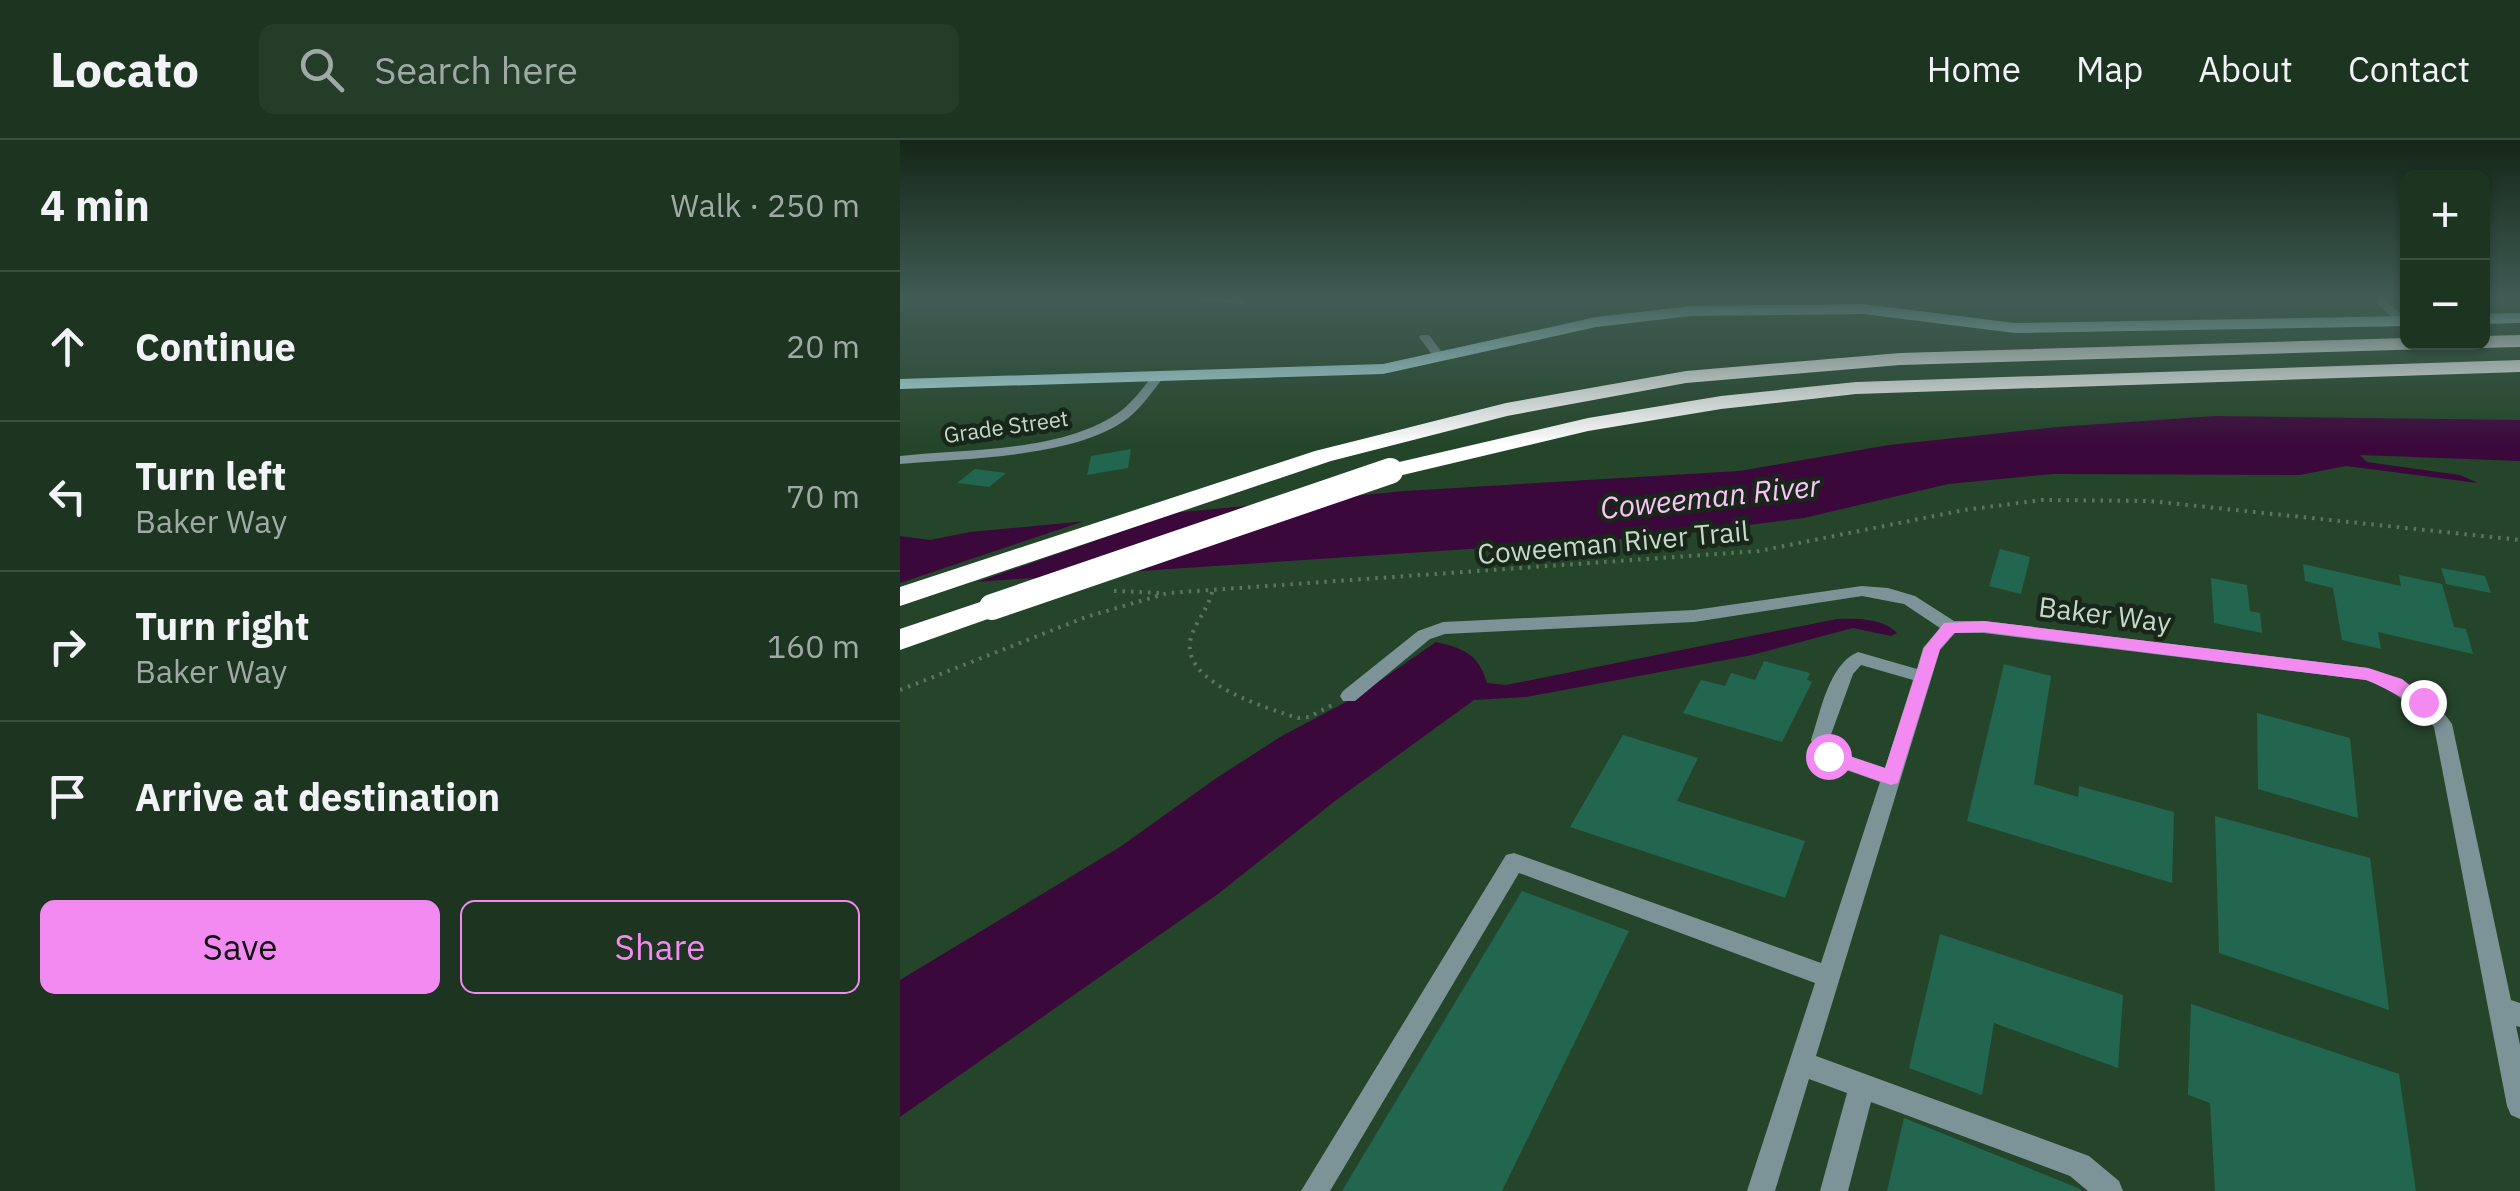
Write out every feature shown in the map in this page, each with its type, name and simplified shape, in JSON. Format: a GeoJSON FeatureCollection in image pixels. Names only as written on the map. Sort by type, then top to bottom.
{"type":"FeatureCollection","features":[{"type":"Feature","properties":{"kind":"highway"},"geometry":{"type":"LineString","coordinates":[[900,597],[1323,456],[1506,410],[1742,370],[1900,358],[2285,347]]}},
{"type":"Feature","properties":{"kind":"highway"},"geometry":{"type":"LineString","coordinates":[[900,640],[1390,472],[1511,438],[1610,418],[1828,390],[2520,366]]}},
{"type":"Feature","properties":{"kind":"main road"},"geometry":{"type":"LineString","coordinates":[[900,384],[1310,374],[1383,368],[1487,347]]}},
{"type":"Feature","properties":{"kind":"street"},"geometry":{"type":"LineString","coordinates":[[1432,347],[1440,358]]}},
{"type":"Feature","properties":{"kind":"street","name":"Grade Street"},"geometry":{"type":"LineString","coordinates":[[900,460],[1082,436],[1120,418],[1157,378]]}},
{"type":"Feature","properties":{"kind":"street"},"geometry":{"type":"LineString","coordinates":[[1348,696],[1424,635],[1443,628],[1694,616],[1862,591],[1914,600],[1950,627],[1932,648],[1761,1191]]}},
{"type":"Feature","properties":{"kind":"street","name":"Baker Way"},"geometry":{"type":"LineString","coordinates":[[1950,627],[1984,627],[2368,674],[2410,693],[2443,724],[2510,1012],[2520,1106]]}},
{"type":"Feature","properties":{"kind":"street"},"geometry":{"type":"LineString","coordinates":[[1891,778],[1828,756],[1820,740],[1845,671],[1858,658],[1923,677]]}},
{"type":"Feature","properties":{"kind":"street"},"geometry":{"type":"LineString","coordinates":[[1315,1191],[1514,862],[1828,977]]}},
{"type":"Feature","properties":{"kind":"street"},"geometry":{"type":"LineString","coordinates":[[1802,1063],[2079,1166],[2109,1191]]}},
{"type":"Feature","properties":{"kind":"street"},"geometry":{"type":"LineString","coordinates":[[1834,1191],[1862,1086]]}},
{"type":"Feature","properties":{"kind":"path","name":"Coweeman River Trail"},"geometry":{"type":"LineString","coordinates":[[900,690],[1138,599],[1742,553],[1964,510],[2042,500],[2150,501],[2520,540]]}},
{"type":"Feature","properties":{"kind":"path"},"geometry":{"type":"LineString","coordinates":[[1212,591],[1211,602],[1190,640],[1188,656],[1204,675],[1298,718],[1309,717],[1348,696]]}},
{"type":"Feature","properties":{"kind":"water","name":"Coweeman River"},"geometry":{"type":"Polygon","coordinates":[[[2215,416],[2520,420],[2520,461],[2360,455],[2367,462],[2460,475],[2478,483],[2346,466],[2300,475],[2053,474],[1948,484],[1804,518],[1664,536],[900,587],[900,536],[930,540],[970,532],[1405,491],[1739,471],[1889,445],[2057,427],[2215,416]]]}},
{"type":"Feature","properties":{"kind":"water"},"geometry":{"type":"Polygon","coordinates":[[[1837,619],[1877,622],[1897,633],[1891,636],[1853,628],[1752,655],[1526,697],[1474,700],[1335,801],[1218,894],[900,1117],[900,980],[1120,847],[1215,779],[1280,737],[1361,694],[1436,642],[1469,654],[1487,683],[1506,685],[1837,619]]]}},
{"type":"Feature","properties":{"kind":"pier"},"geometry":{"type":"Polygon","coordinates":[[[1192,507],[960,588],[900,592],[900,583],[1102,515],[1192,507]]]}},
{"type":"Feature","properties":{"kind":"building"},"geometry":{"type":"Polygon","coordinates":[[[1131,449],[1128,468],[1087,475],[1091,456],[1131,449]]]}},
{"type":"Feature","properties":{"kind":"building"},"geometry":{"type":"Polygon","coordinates":[[[975,469],[1006,473],[989,487],[957,483],[975,469]]]}},
{"type":"Feature","properties":{"kind":"building"},"geometry":{"type":"Polygon","coordinates":[[[2000,549],[2030,557],[2021,594],[1989,586],[2000,549]]]}},
{"type":"Feature","properties":{"kind":"building"},"geometry":{"type":"Polygon","coordinates":[[[2303,564],[2401,586],[2399,575],[2442,584],[2454,627],[2466,629],[2473,654],[2378,632],[2381,649],[2342,640],[2333,588],[2305,581],[2303,564]]]}},
{"type":"Feature","properties":{"kind":"building"},"geometry":{"type":"Polygon","coordinates":[[[2441,568],[2485,576],[2491,593],[2446,584],[2441,568]]]}},
{"type":"Feature","properties":{"kind":"building"},"geometry":{"type":"Polygon","coordinates":[[[2211,578],[2247,585],[2250,611],[2260,613],[2262,633],[2214,623],[2211,578]]]}},
{"type":"Feature","properties":{"kind":"building"},"geometry":{"type":"Polygon","coordinates":[[[1764,661],[1810,673],[1807,680],[1812,682],[1782,742],[1683,713],[1701,680],[1725,686],[1731,673],[1755,680],[1764,661]]]}},
{"type":"Feature","properties":{"kind":"building"},"geometry":{"type":"Polygon","coordinates":[[[2004,664],[2051,676],[2034,784],[2078,797],[2079,786],[2174,812],[2172,883],[1967,821],[2004,664]]]}},
{"type":"Feature","properties":{"kind":"building"},"geometry":{"type":"Polygon","coordinates":[[[2257,713],[2350,738],[2358,818],[2258,789],[2257,713]]]}},
{"type":"Feature","properties":{"kind":"building"},"geometry":{"type":"Polygon","coordinates":[[[1623,735],[1698,758],[1677,801],[1805,841],[1785,898],[1570,827],[1623,735]]]}},
{"type":"Feature","properties":{"kind":"building"},"geometry":{"type":"Polygon","coordinates":[[[2215,816],[2370,858],[2389,1010],[2219,953],[2215,816]]]}},
{"type":"Feature","properties":{"kind":"building"},"geometry":{"type":"Polygon","coordinates":[[[1522,891],[1629,931],[1502,1191],[1342,1191],[1522,891]]]}},
{"type":"Feature","properties":{"kind":"building"},"geometry":{"type":"Polygon","coordinates":[[[1940,934],[2123,995],[2118,1068],[1994,1023],[1982,1095],[1909,1068],[1940,934]]]}},
{"type":"Feature","properties":{"kind":"building"},"geometry":{"type":"Polygon","coordinates":[[[2191,1004],[2399,1074],[2416,1191],[2215,1191],[2210,1103],[2188,1095],[2191,1004]]]}},
{"type":"Feature","properties":{"kind":"building"},"geometry":{"type":"Polygon","coordinates":[[[1904,1118],[2078,1188],[2082,1191],[1887,1191],[1904,1118]]]}},
{"type":"Feature","properties":{"kind":"route"},"geometry":{"type":"LineString","coordinates":[[1828,756],[1891,778],[1932,648],[1950,627],[1984,627],[2368,674],[2396,684],[2423,702]]}}]}
